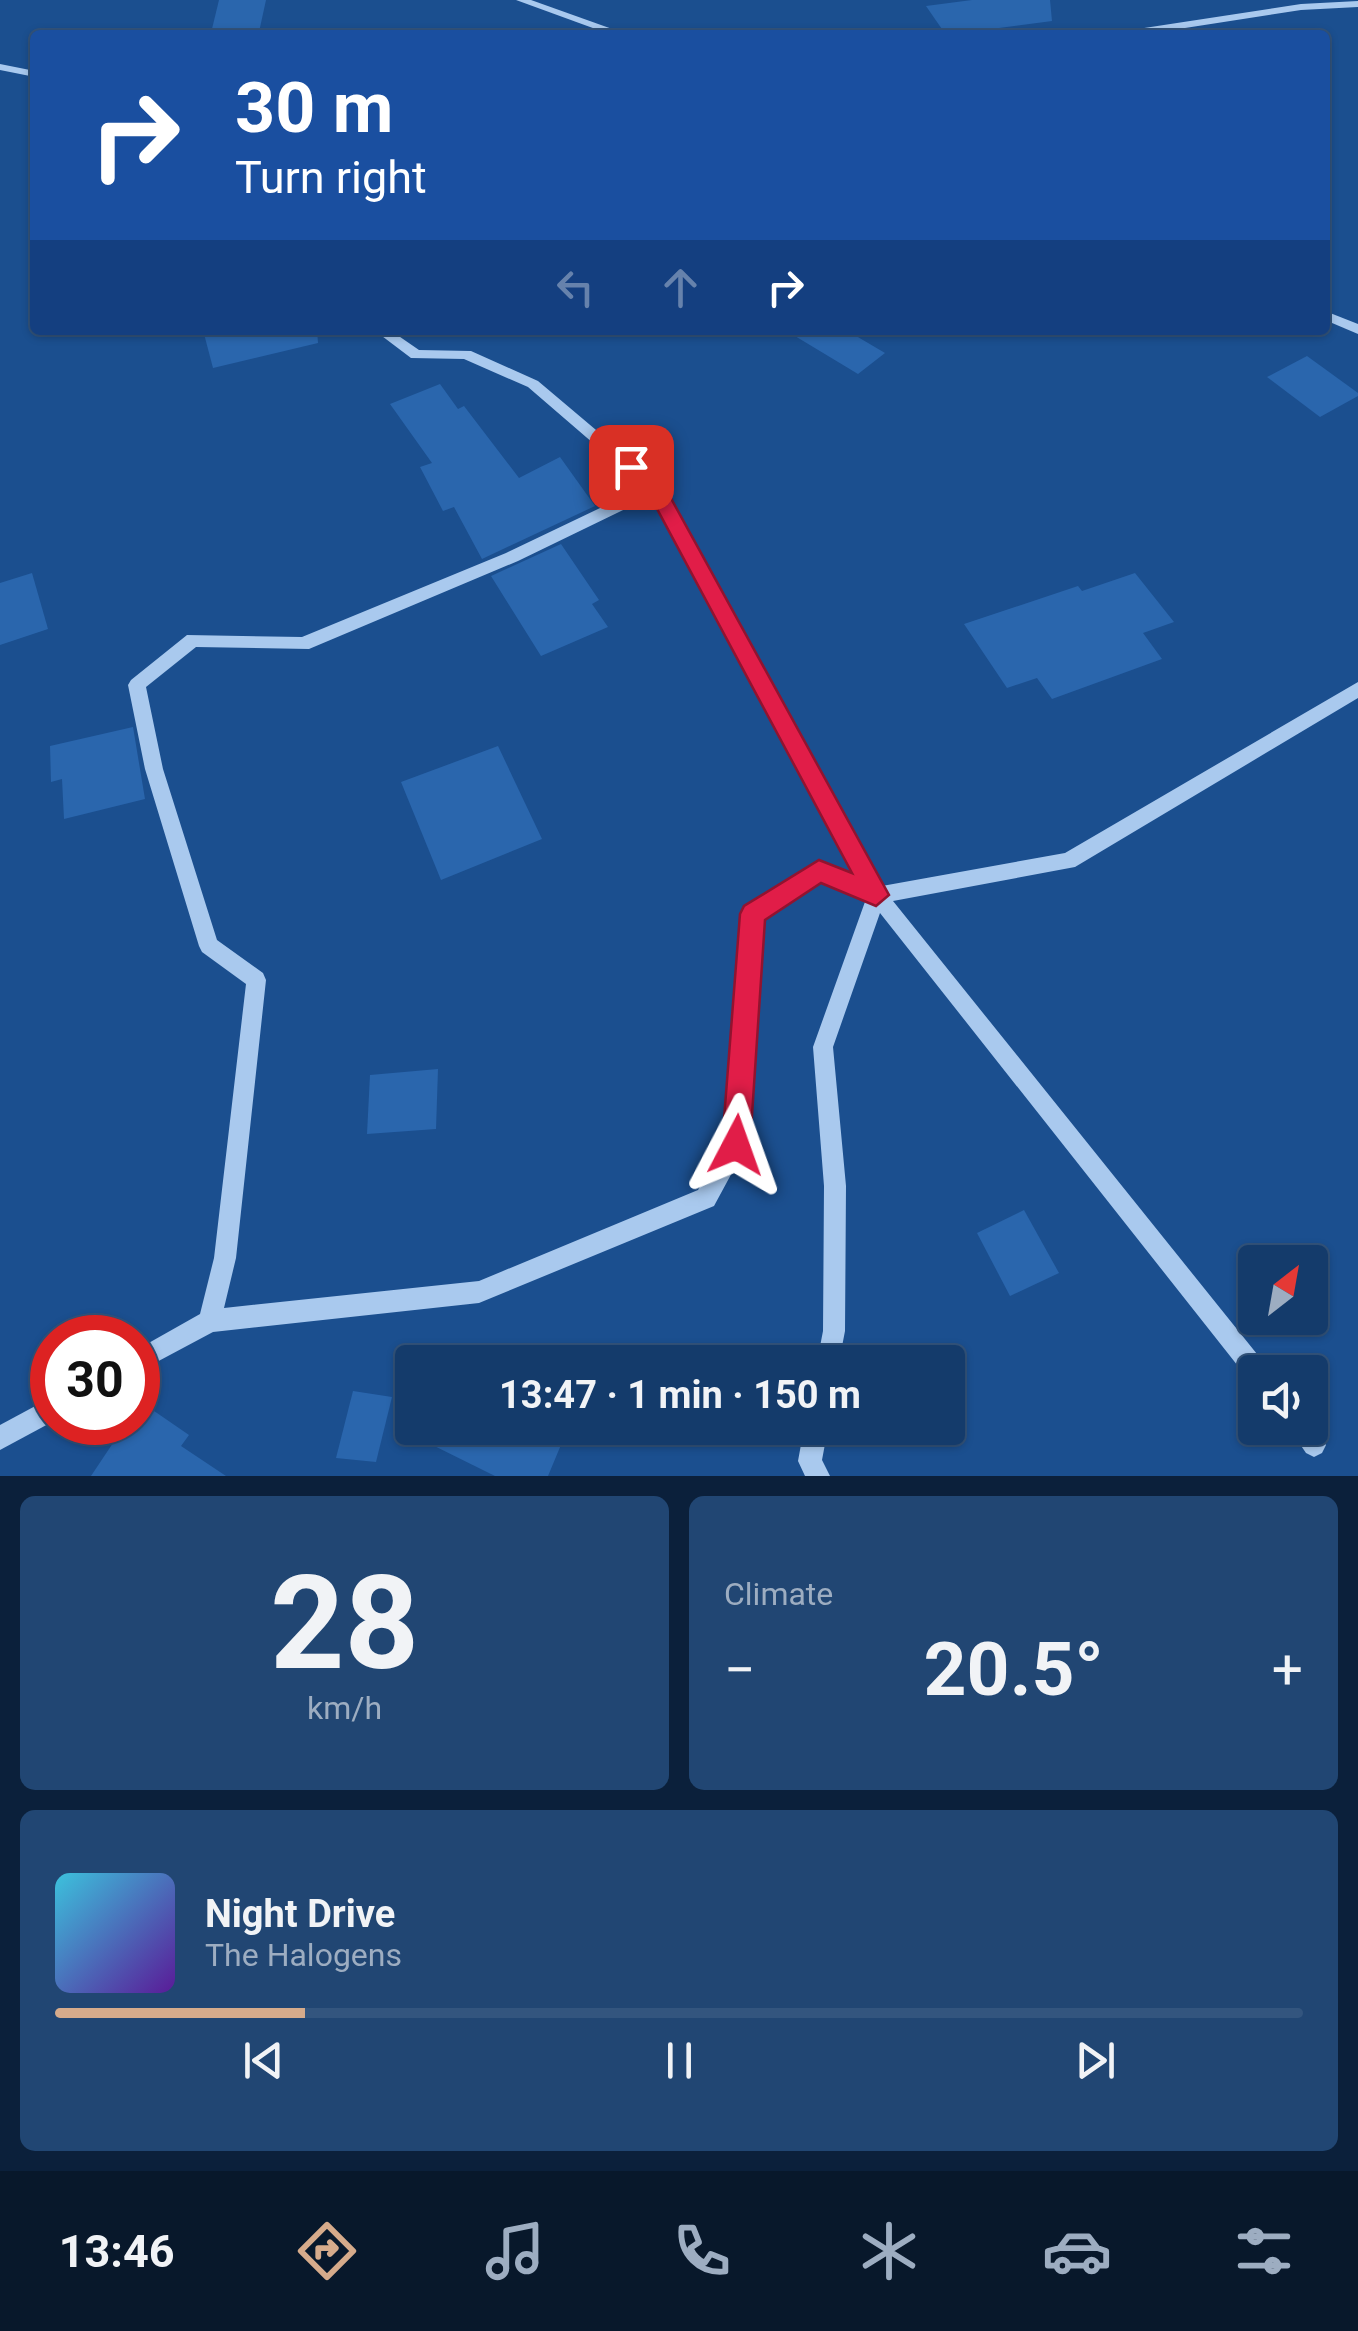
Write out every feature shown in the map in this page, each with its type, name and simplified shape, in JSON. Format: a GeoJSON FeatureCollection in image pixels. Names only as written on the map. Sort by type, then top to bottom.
{"type":"FeatureCollection","features":[{"type":"Feature","properties":{"kind":"street"},"geometry":{"type":"LineString","coordinates":[[521,0],[608,30]]}},
{"type":"Feature","properties":{"kind":"street"},"geometry":{"type":"LineString","coordinates":[[1151,30],[1301,7],[1358,4]]}},
{"type":"Feature","properties":{"kind":"street"},"geometry":{"type":"LineString","coordinates":[[0,67],[30,73]]}},
{"type":"Feature","properties":{"kind":"street"},"geometry":{"type":"LineString","coordinates":[[1330,317],[1358,329]]}},
{"type":"Feature","properties":{"kind":"street"},"geometry":{"type":"LineString","coordinates":[[388,335],[416,354],[466,354],[533,384],[656,488],[876,895],[1243,1355]]}},
{"type":"Feature","properties":{"kind":"street"},"geometry":{"type":"LineString","coordinates":[[210,1321],[225,1258],[256,980],[208,946],[154,769],[136,685],[194,640],[304,644],[512,557],[656,488]]}},
{"type":"Feature","properties":{"kind":"street"},"geometry":{"type":"LineString","coordinates":[[160,1349],[210,1321],[479,1292],[706,1198],[736,1145],[753,914],[819,870],[876,895],[1068,861],[1358,689]]}},
{"type":"Feature","properties":{"kind":"street"},"geometry":{"type":"LineString","coordinates":[[831,1345],[835,1186],[822,1047],[876,895]]}},
{"type":"Feature","properties":{"kind":"street"},"geometry":{"type":"LineString","coordinates":[[0,1438],[30,1421]]}},
{"type":"Feature","properties":{"kind":"street"},"geometry":{"type":"LineString","coordinates":[[813,1445],[810,1462],[818,1476]]}},
{"type":"Feature","properties":{"kind":"building"},"geometry":{"type":"Polygon","coordinates":[[[219,0],[266,0],[259,30],[212,30],[219,0]]]}},
{"type":"Feature","properties":{"kind":"building"},"geometry":{"type":"Polygon","coordinates":[[[972,0],[1050,0],[1052,21],[984,30],[943,30],[926,6],[972,0]]]}},
{"type":"Feature","properties":{"kind":"building"},"geometry":{"type":"Polygon","coordinates":[[[204,335],[317,335],[318,343],[213,368],[204,335]]]}},
{"type":"Feature","properties":{"kind":"building"},"geometry":{"type":"Polygon","coordinates":[[[793,335],[854,335],[885,353],[858,374],[793,335]]]}},
{"type":"Feature","properties":{"kind":"building"},"geometry":{"type":"Polygon","coordinates":[[[1307,356],[1358,396],[1320,417],[1267,377],[1307,356]]]}},
{"type":"Feature","properties":{"kind":"building"},"geometry":{"type":"Polygon","coordinates":[[[440,384],[458,409],[464,406],[519,478],[560,457],[595,506],[482,559],[454,507],[443,511],[420,467],[432,463],[390,404],[440,384]]]}},
{"type":"Feature","properties":{"kind":"building"},"geometry":{"type":"Polygon","coordinates":[[[561,544],[599,600],[592,604],[608,627],[541,656],[491,576],[561,544]]]}},
{"type":"Feature","properties":{"kind":"building"},"geometry":{"type":"Polygon","coordinates":[[[32,573],[48,629],[0,645],[0,583],[32,573]]]}},
{"type":"Feature","properties":{"kind":"building"},"geometry":{"type":"Polygon","coordinates":[[[1135,573],[1174,622],[1143,633],[1162,659],[1052,699],[1037,678],[1007,688],[964,624],[1078,586],[1082,591],[1135,573]]]}},
{"type":"Feature","properties":{"kind":"building"},"geometry":{"type":"Polygon","coordinates":[[[133,727],[145,799],[64,819],[62,779],[51,782],[50,746],[133,727]]]}},
{"type":"Feature","properties":{"kind":"building"},"geometry":{"type":"Polygon","coordinates":[[[498,746],[542,839],[441,880],[401,782],[498,746]]]}},
{"type":"Feature","properties":{"kind":"building"},"geometry":{"type":"Polygon","coordinates":[[[438,1069],[436,1129],[367,1134],[370,1075],[438,1069]]]}},
{"type":"Feature","properties":{"kind":"building"},"geometry":{"type":"Polygon","coordinates":[[[1024,1210],[1059,1273],[1010,1296],[977,1233],[1024,1210]]]}},
{"type":"Feature","properties":{"kind":"building"},"geometry":{"type":"Polygon","coordinates":[[[353,1391],[392,1397],[376,1462],[336,1458],[353,1391]]]}},
{"type":"Feature","properties":{"kind":"building"},"geometry":{"type":"Polygon","coordinates":[[[160,1415],[189,1435],[181,1446],[226,1476],[91,1476],[112,1445],[160,1445],[160,1415]]]}},
{"type":"Feature","properties":{"kind":"building"},"geometry":{"type":"Polygon","coordinates":[[[432,1445],[561,1445],[548,1476],[495,1476],[432,1445]]]}},
{"type":"Feature","properties":{"kind":"route"},"geometry":{"type":"LineString","coordinates":[[631,467],[656,488],[876,895],[819,870],[753,914],[736,1145]]}}]}
